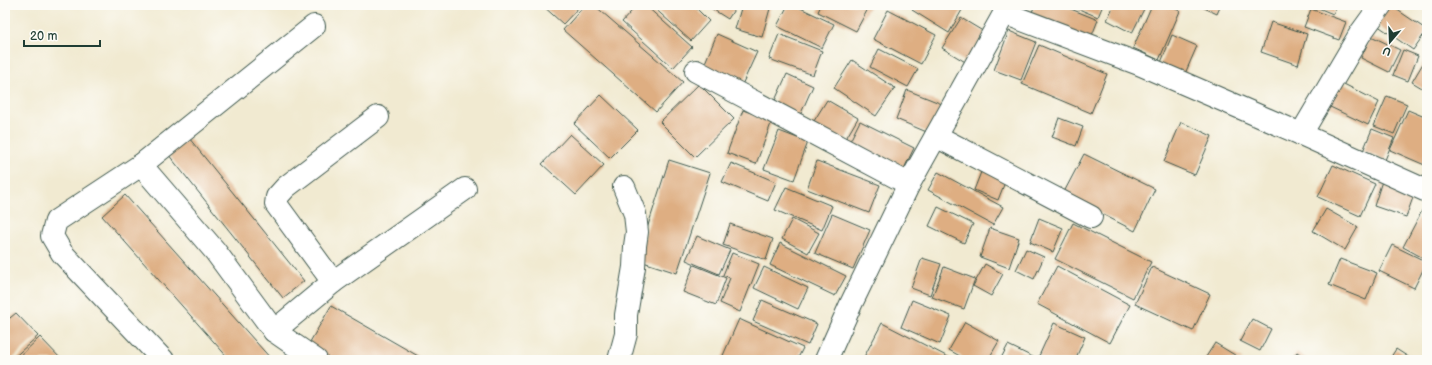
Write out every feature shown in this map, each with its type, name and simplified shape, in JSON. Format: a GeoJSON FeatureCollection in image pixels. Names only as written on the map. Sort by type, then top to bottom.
{"type":"FeatureCollection","features":[{"type":"Feature","properties":{"kind":"street"},"geometry":{"type":"LineString","coordinates":[[1301,134],[1360,34],[1381,5]]}},
{"type":"Feature","properties":{"kind":"street"},"geometry":{"type":"LineString","coordinates":[[826,360],[851,304],[909,184],[1006,9],[1423,184]]}},
{"type":"Feature","properties":{"kind":"street"},"geometry":{"type":"LineString","coordinates":[[163,360],[62,253],[52,236],[56,221],[141,164],[314,26]]}},
{"type":"Feature","properties":{"kind":"street"},"geometry":{"type":"LineString","coordinates":[[696,71],[909,184]]}},
{"type":"Feature","properties":{"kind":"street"},"geometry":{"type":"LineString","coordinates":[[333,282],[276,204],[277,197],[286,187],[378,117]]}},
{"type":"Feature","properties":{"kind":"street"},"geometry":{"type":"LineString","coordinates":[[936,136],[1091,217]]}},
{"type":"Feature","properties":{"kind":"street"},"geometry":{"type":"LineString","coordinates":[[141,164],[215,251],[274,331],[316,360]]}},
{"type":"Feature","properties":{"kind":"street"},"geometry":{"type":"LineString","coordinates":[[624,187],[635,214],[637,232],[634,267],[626,315],[626,358]]}},
{"type":"Feature","properties":{"kind":"street"},"geometry":{"type":"LineString","coordinates":[[274,331],[333,282],[465,188]]}},
{"type":"Feature","properties":{"kind":"building"},"geometry":{"type":"Polygon","coordinates":[[[542,5],[581,5],[563,24],[542,5]]]}},
{"type":"Feature","properties":{"kind":"building"},"geometry":{"type":"Polygon","coordinates":[[[585,5],[594,5],[683,82],[656,112],[563,30],[585,5]]]}},
{"type":"Feature","properties":{"kind":"building"},"geometry":{"type":"Polygon","coordinates":[[[637,5],[645,5],[692,47],[673,68],[622,22],[637,5]]]}},
{"type":"Feature","properties":{"kind":"building"},"geometry":{"type":"Polygon","coordinates":[[[651,5],[693,5],[709,21],[691,41],[651,5]]]}},
{"type":"Feature","properties":{"kind":"building"},"geometry":{"type":"Polygon","coordinates":[[[706,5],[737,5],[728,19],[706,5]]]}},
{"type":"Feature","properties":{"kind":"building"},"geometry":{"type":"Polygon","coordinates":[[[742,5],[771,5],[762,37],[735,29],[742,5]]]}},
{"type":"Feature","properties":{"kind":"building"},"geometry":{"type":"Polygon","coordinates":[[[788,5],[794,5],[834,24],[822,48],[777,26],[788,5]]]}},
{"type":"Feature","properties":{"kind":"building"},"geometry":{"type":"Polygon","coordinates":[[[821,5],[870,5],[856,31],[818,12],[821,5]]]}},
{"type":"Feature","properties":{"kind":"building"},"geometry":{"type":"Polygon","coordinates":[[[916,5],[954,5],[962,10],[949,33],[912,10],[916,5]]]}},
{"type":"Feature","properties":{"kind":"building"},"geometry":{"type":"Polygon","coordinates":[[[1035,5],[1061,5],[1098,20],[1089,43],[1029,19],[1035,5]]]}},
{"type":"Feature","properties":{"kind":"building"},"geometry":{"type":"Polygon","coordinates":[[[1069,5],[1103,5],[1098,17],[1069,5]]]}},
{"type":"Feature","properties":{"kind":"building"},"geometry":{"type":"Polygon","coordinates":[[[1114,5],[1146,5],[1132,33],[1107,20],[1114,5]]]}},
{"type":"Feature","properties":{"kind":"building"},"geometry":{"type":"Polygon","coordinates":[[[1152,5],[1167,5],[1180,11],[1159,60],[1133,48],[1152,5]]]}},
{"type":"Feature","properties":{"kind":"building"},"geometry":{"type":"Polygon","coordinates":[[[1198,5],[1221,5],[1217,14],[1198,5]]]}},
{"type":"Feature","properties":{"kind":"building"},"geometry":{"type":"Polygon","coordinates":[[[1311,5],[1337,5],[1333,14],[1311,5]]]}},
{"type":"Feature","properties":{"kind":"building"},"geometry":{"type":"Polygon","coordinates":[[[1390,5],[1427,30],[1413,50],[1377,25],[1390,5]]]}},
{"type":"Feature","properties":{"kind":"building"},"geometry":{"type":"Polygon","coordinates":[[[1311,9],[1346,22],[1339,40],[1304,27],[1311,9]]]}},
{"type":"Feature","properties":{"kind":"building"},"geometry":{"type":"Polygon","coordinates":[[[888,10],[936,35],[921,64],[873,39],[888,10]]]}},
{"type":"Feature","properties":{"kind":"building"},"geometry":{"type":"Polygon","coordinates":[[[961,18],[986,33],[967,63],[942,48],[961,18]]]}},
{"type":"Feature","properties":{"kind":"building"},"geometry":{"type":"Polygon","coordinates":[[[1271,22],[1307,34],[1298,65],[1261,52],[1271,22]]]}},
{"type":"Feature","properties":{"kind":"building"},"geometry":{"type":"Polygon","coordinates":[[[1009,31],[1036,42],[1021,80],[994,70],[1009,31]]]}},
{"type":"Feature","properties":{"kind":"building"},"geometry":{"type":"Polygon","coordinates":[[[717,34],[757,52],[741,87],[702,70],[717,34]]]}},
{"type":"Feature","properties":{"kind":"building"},"geometry":{"type":"Polygon","coordinates":[[[779,34],[822,51],[813,75],[769,59],[779,34]]]}},
{"type":"Feature","properties":{"kind":"building"},"geometry":{"type":"Polygon","coordinates":[[[1172,35],[1197,46],[1184,76],[1160,65],[1172,35]]]}},
{"type":"Feature","properties":{"kind":"building"},"geometry":{"type":"Polygon","coordinates":[[[1371,36],[1400,50],[1389,72],[1361,58],[1371,36]]]}},
{"type":"Feature","properties":{"kind":"building"},"geometry":{"type":"Polygon","coordinates":[[[1039,45],[1107,74],[1091,113],[1022,84],[1039,45]]]}},
{"type":"Feature","properties":{"kind":"building"},"geometry":{"type":"Polygon","coordinates":[[[879,49],[918,69],[908,87],[870,67],[879,49]]]}},
{"type":"Feature","properties":{"kind":"building"},"geometry":{"type":"Polygon","coordinates":[[[1403,50],[1418,56],[1408,81],[1393,75],[1403,50]]]}},
{"type":"Feature","properties":{"kind":"building"},"geometry":{"type":"Polygon","coordinates":[[[852,60],[895,88],[876,116],[834,88],[852,60]]]}},
{"type":"Feature","properties":{"kind":"building"},"geometry":{"type":"Polygon","coordinates":[[[1425,60],[1427,62],[1427,91],[1412,82],[1425,60]]]}},
{"type":"Feature","properties":{"kind":"building"},"geometry":{"type":"Polygon","coordinates":[[[787,74],[813,86],[798,120],[772,107],[787,74]]]}},
{"type":"Feature","properties":{"kind":"building"},"geometry":{"type":"Polygon","coordinates":[[[1340,82],[1379,102],[1368,125],[1328,106],[1340,82]]]}},
{"type":"Feature","properties":{"kind":"building"},"geometry":{"type":"Polygon","coordinates":[[[699,84],[734,119],[695,157],[660,122],[699,84]]]}},
{"type":"Feature","properties":{"kind":"building"},"geometry":{"type":"Polygon","coordinates":[[[907,90],[942,104],[929,133],[896,119],[907,90]]]}},
{"type":"Feature","properties":{"kind":"building"},"geometry":{"type":"Polygon","coordinates":[[[601,95],[638,130],[610,158],[574,124],[601,95]]]}},
{"type":"Feature","properties":{"kind":"building"},"geometry":{"type":"Polygon","coordinates":[[[1387,96],[1407,104],[1394,134],[1374,126],[1387,96]]]}},
{"type":"Feature","properties":{"kind":"building"},"geometry":{"type":"Polygon","coordinates":[[[827,100],[858,118],[841,147],[809,129],[827,100]]]}},
{"type":"Feature","properties":{"kind":"building"},"geometry":{"type":"Polygon","coordinates":[[[743,110],[772,121],[756,164],[727,153],[743,110]]]}},
{"type":"Feature","properties":{"kind":"building"},"geometry":{"type":"Polygon","coordinates":[[[1408,110],[1427,118],[1427,166],[1390,150],[1408,110]]]}},
{"type":"Feature","properties":{"kind":"building"},"geometry":{"type":"Polygon","coordinates":[[[1059,118],[1083,127],[1076,146],[1052,137],[1059,118]]]}},
{"type":"Feature","properties":{"kind":"building"},"geometry":{"type":"Polygon","coordinates":[[[860,121],[914,148],[900,177],[846,149],[860,121]]]}},
{"type":"Feature","properties":{"kind":"building"},"geometry":{"type":"Polygon","coordinates":[[[1181,122],[1212,136],[1195,175],[1164,162],[1181,122]]]}},
{"type":"Feature","properties":{"kind":"building"},"geometry":{"type":"Polygon","coordinates":[[[1372,129],[1394,138],[1385,160],[1363,151],[1372,129]]]}},
{"type":"Feature","properties":{"kind":"building"},"geometry":{"type":"Polygon","coordinates":[[[779,131],[808,142],[794,180],[764,169],[779,131]]]}},
{"type":"Feature","properties":{"kind":"building"},"geometry":{"type":"Polygon","coordinates":[[[570,134],[604,165],[576,195],[542,164],[570,134]]]}},
{"type":"Feature","properties":{"kind":"building"},"geometry":{"type":"Polygon","coordinates":[[[189,138],[304,281],[283,298],[168,154],[189,138]]]}},
{"type":"Feature","properties":{"kind":"building"},"geometry":{"type":"Polygon","coordinates":[[[1084,154],[1155,189],[1135,231],[1063,194],[1084,154]]]}},
{"type":"Feature","properties":{"kind":"building"},"geometry":{"type":"Polygon","coordinates":[[[669,160],[710,173],[677,273],[637,260],[669,160]]]}},
{"type":"Feature","properties":{"kind":"building"},"geometry":{"type":"Polygon","coordinates":[[[817,161],[880,185],[869,213],[807,189],[817,161]]]}},
{"type":"Feature","properties":{"kind":"building"},"geometry":{"type":"Polygon","coordinates":[[[731,163],[776,182],[768,201],[722,182],[731,163]]]}},
{"type":"Feature","properties":{"kind":"building"},"geometry":{"type":"Polygon","coordinates":[[[1333,165],[1375,184],[1360,216],[1318,197],[1333,165]]]}},
{"type":"Feature","properties":{"kind":"building"},"geometry":{"type":"Polygon","coordinates":[[[983,167],[1007,177],[998,200],[974,190],[983,167]]]}},
{"type":"Feature","properties":{"kind":"building"},"geometry":{"type":"Polygon","coordinates":[[[938,172],[1003,207],[993,225],[928,190],[938,172]]]}},
{"type":"Feature","properties":{"kind":"building"},"geometry":{"type":"Polygon","coordinates":[[[1382,181],[1415,192],[1406,217],[1374,206],[1382,181]]]}},
{"type":"Feature","properties":{"kind":"building"},"geometry":{"type":"Polygon","coordinates":[[[786,187],[832,206],[822,230],[775,210],[786,187]]]}},
{"type":"Feature","properties":{"kind":"building"},"geometry":{"type":"Polygon","coordinates":[[[125,195],[272,360],[230,360],[102,216],[125,195]]]}},
{"type":"Feature","properties":{"kind":"building"},"geometry":{"type":"Polygon","coordinates":[[[1426,203],[1427,204],[1427,260],[1403,247],[1426,203]]]}},
{"type":"Feature","properties":{"kind":"building"},"geometry":{"type":"Polygon","coordinates":[[[938,207],[973,224],[964,243],[929,226],[938,207]]]}},
{"type":"Feature","properties":{"kind":"building"},"geometry":{"type":"Polygon","coordinates":[[[1326,209],[1358,227],[1345,250],[1313,231],[1326,209]]]}},
{"type":"Feature","properties":{"kind":"building"},"geometry":{"type":"Polygon","coordinates":[[[832,214],[870,230],[853,269],[815,253],[832,214]]]}},
{"type":"Feature","properties":{"kind":"building"},"geometry":{"type":"Polygon","coordinates":[[[1039,218],[1063,228],[1053,252],[1030,242],[1039,218]]]}},
{"type":"Feature","properties":{"kind":"building"},"geometry":{"type":"Polygon","coordinates":[[[792,219],[819,233],[808,253],[782,239],[792,219]]]}},
{"type":"Feature","properties":{"kind":"building"},"geometry":{"type":"Polygon","coordinates":[[[1073,223],[1151,262],[1133,298],[1055,259],[1073,223]]]}},
{"type":"Feature","properties":{"kind":"building"},"geometry":{"type":"Polygon","coordinates":[[[730,224],[773,239],[766,260],[723,245],[730,224]]]}},
{"type":"Feature","properties":{"kind":"building"},"geometry":{"type":"Polygon","coordinates":[[[990,228],[1019,238],[1009,268],[980,257],[990,228]]]}},
{"type":"Feature","properties":{"kind":"building"},"geometry":{"type":"Polygon","coordinates":[[[697,236],[730,250],[719,274],[686,260],[697,236]]]}},
{"type":"Feature","properties":{"kind":"building"},"geometry":{"type":"Polygon","coordinates":[[[780,243],[846,276],[835,296],[770,265],[780,243]]]}},
{"type":"Feature","properties":{"kind":"building"},"geometry":{"type":"Polygon","coordinates":[[[1392,245],[1427,262],[1414,288],[1379,271],[1392,245]]]}},
{"type":"Feature","properties":{"kind":"building"},"geometry":{"type":"Polygon","coordinates":[[[1026,249],[1044,257],[1034,279],[1016,270],[1026,249]]]}},
{"type":"Feature","properties":{"kind":"building"},"geometry":{"type":"Polygon","coordinates":[[[732,253],[759,264],[740,312],[720,303],[730,278],[723,275],[732,253]]]}},
{"type":"Feature","properties":{"kind":"building"},"geometry":{"type":"Polygon","coordinates":[[[922,258],[941,264],[930,295],[911,288],[922,258]]]}},
{"type":"Feature","properties":{"kind":"building"},"geometry":{"type":"Polygon","coordinates":[[[1340,259],[1377,273],[1366,300],[1329,285],[1340,259]]]}},
{"type":"Feature","properties":{"kind":"building"},"geometry":{"type":"Polygon","coordinates":[[[985,264],[1003,274],[991,296],[973,286],[985,264]]]}},
{"type":"Feature","properties":{"kind":"building"},"geometry":{"type":"Polygon","coordinates":[[[694,265],[726,278],[716,305],[683,292],[694,265]]]}},
{"type":"Feature","properties":{"kind":"building"},"geometry":{"type":"Polygon","coordinates":[[[1057,266],[1130,305],[1110,343],[1037,304],[1057,266]]]}},
{"type":"Feature","properties":{"kind":"building"},"geometry":{"type":"Polygon","coordinates":[[[764,267],[808,288],[798,309],[754,288],[764,267]]]}},
{"type":"Feature","properties":{"kind":"building"},"geometry":{"type":"Polygon","coordinates":[[[944,267],[975,279],[964,309],[932,297],[944,267]]]}},
{"type":"Feature","properties":{"kind":"building"},"geometry":{"type":"Polygon","coordinates":[[[1152,267],[1210,294],[1193,331],[1135,304],[1152,267]]]}},
{"type":"Feature","properties":{"kind":"building"},"geometry":{"type":"Polygon","coordinates":[[[762,300],[817,324],[808,345],[753,321],[762,300]]]}},
{"type":"Feature","properties":{"kind":"building"},"geometry":{"type":"Polygon","coordinates":[[[912,300],[951,316],[940,344],[901,327],[912,300]]]}},
{"type":"Feature","properties":{"kind":"building"},"geometry":{"type":"Polygon","coordinates":[[[331,306],[425,360],[329,360],[307,347],[331,306]]]}},
{"type":"Feature","properties":{"kind":"building"},"geometry":{"type":"Polygon","coordinates":[[[16,313],[38,336],[11,360],[5,360],[5,322],[16,313]]]}},
{"type":"Feature","properties":{"kind":"building"},"geometry":{"type":"Polygon","coordinates":[[[739,319],[803,348],[797,360],[721,360],[739,319]]]}},
{"type":"Feature","properties":{"kind":"building"},"geometry":{"type":"Polygon","coordinates":[[[1252,319],[1271,329],[1260,351],[1240,341],[1252,319]]]}},
{"type":"Feature","properties":{"kind":"building"},"geometry":{"type":"Polygon","coordinates":[[[965,322],[999,341],[988,360],[967,360],[949,350],[965,322]]]}},
{"type":"Feature","properties":{"kind":"building"},"geometry":{"type":"Polygon","coordinates":[[[882,323],[954,360],[871,360],[864,357],[882,323]]]}},
{"type":"Feature","properties":{"kind":"building"},"geometry":{"type":"Polygon","coordinates":[[[1054,323],[1085,337],[1075,360],[1047,360],[1039,356],[1054,323]]]}},
{"type":"Feature","properties":{"kind":"building"},"geometry":{"type":"Polygon","coordinates":[[[40,337],[62,360],[16,360],[40,337]]]}},
{"type":"Feature","properties":{"kind":"building"},"geometry":{"type":"Polygon","coordinates":[[[1215,343],[1243,360],[1204,360],[1215,343]]]}},
{"type":"Feature","properties":{"kind":"building"},"geometry":{"type":"Polygon","coordinates":[[[1008,345],[1039,360],[1000,360],[1008,345]]]}},
{"type":"Feature","properties":{"kind":"building"},"geometry":{"type":"Polygon","coordinates":[[[1396,349],[1413,360],[1389,360],[1396,349]]]}},
{"type":"Feature","properties":{"kind":"building"},"geometry":{"type":"Polygon","coordinates":[[[1297,352],[1308,360],[1291,360],[1297,352]]]}}]}
